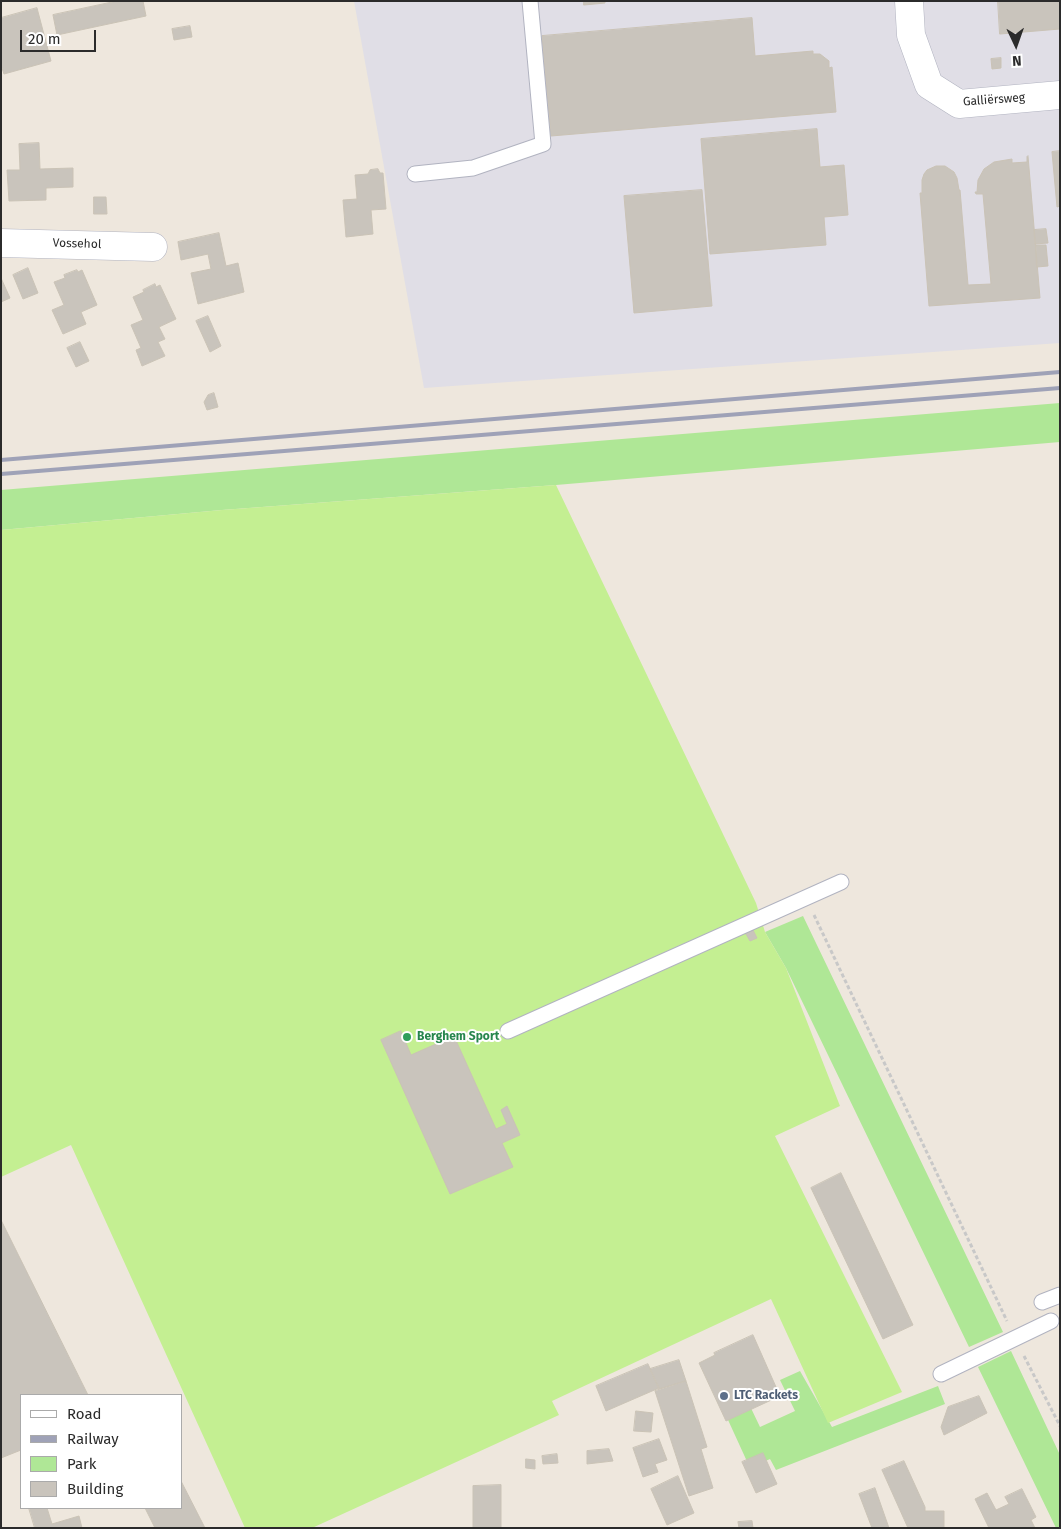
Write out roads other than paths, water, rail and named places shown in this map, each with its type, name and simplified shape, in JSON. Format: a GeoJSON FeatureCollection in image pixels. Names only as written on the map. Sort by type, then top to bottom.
{"type":"FeatureCollection","features":[{"type":"Feature","properties":{"kind":"street","name":"Galliërsweg"},"geometry":{"type":"LineString","coordinates":[[909,1],[911,35],[929,85],[959,104],[1060,96]]}},
{"type":"Feature","properties":{"kind":"street","name":"Vossehol"},"geometry":{"type":"LineString","coordinates":[[1,243],[153,247]]}},
{"type":"Feature","properties":{"kind":"lane"},"geometry":{"type":"LineString","coordinates":[[414,174],[473,168],[543,144],[530,1]]}},
{"type":"Feature","properties":{"kind":"lane"},"geometry":{"type":"LineString","coordinates":[[508,1031],[841,882]]}},
{"type":"Feature","properties":{"kind":"lane"},"geometry":{"type":"LineString","coordinates":[[1042,1302],[1060,1294]]}},
{"type":"Feature","properties":{"kind":"lane"},"geometry":{"type":"LineString","coordinates":[[941,1374],[1052,1322]]}},
{"type":"Feature","properties":{"kind":"railway"},"geometry":{"type":"LineString","coordinates":[[1,460],[1060,372]]}},
{"type":"Feature","properties":{"kind":"railway"},"geometry":{"type":"LineString","coordinates":[[1,474],[1060,388]]}},
{"type":"Feature","properties":{"kind":"place","name":"Berghem Sport"},"geometry":{"type":"Point","coordinates":[407,1037]}},
{"type":"Feature","properties":{"kind":"place","name":"LTC Rackets"},"geometry":{"type":"Point","coordinates":[724,1396]}}]}
